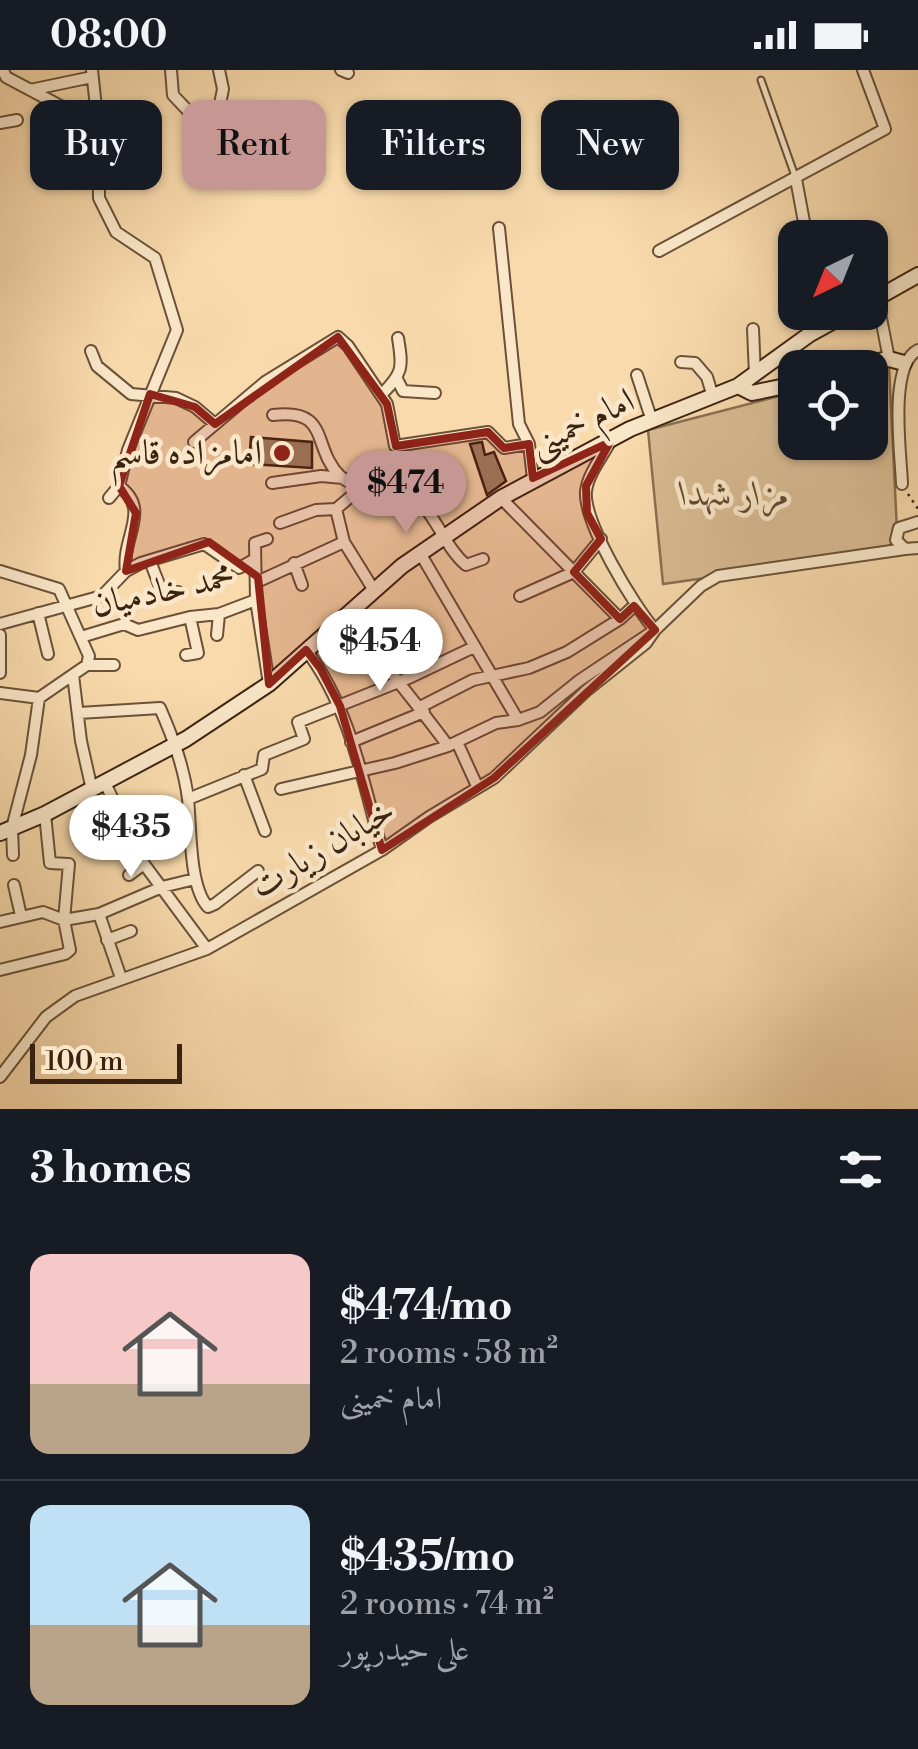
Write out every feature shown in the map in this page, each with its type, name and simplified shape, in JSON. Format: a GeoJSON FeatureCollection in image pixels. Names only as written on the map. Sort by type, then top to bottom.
{"type":"FeatureCollection","features":[{"type":"Feature","properties":{"kind":"street"},"geometry":{"type":"LineString","coordinates":[[3,70],[6,78],[48,100]]}},
{"type":"Feature","properties":{"kind":"street"},"geometry":{"type":"LineString","coordinates":[[171,70],[174,96],[190,113],[206,114],[220,104],[223,89],[219,70]]}},
{"type":"Feature","properties":{"kind":"street"},"geometry":{"type":"LineString","coordinates":[[659,251],[885,130],[863,70]]}},
{"type":"Feature","properties":{"kind":"street"},"geometry":{"type":"LineString","coordinates":[[29,90],[92,73],[95,100]]}},
{"type":"Feature","properties":{"kind":"street"},"geometry":{"type":"LineString","coordinates":[[0,123],[17,120]]}},
{"type":"Feature","properties":{"kind":"street"},"geometry":{"type":"LineString","coordinates":[[796,179],[804,220]]}},
{"type":"Feature","properties":{"kind":"street"},"geometry":{"type":"LineString","coordinates":[[99,190],[116,232],[155,258],[177,330],[128,450],[119,486],[109,498]]}},
{"type":"Feature","properties":{"kind":"street"},"geometry":{"type":"LineString","coordinates":[[499,228],[519,424],[529,444],[533,479]]}},
{"type":"Feature","properties":{"kind":"street"},"geometry":{"type":"LineString","coordinates":[[888,292],[918,275]]}},
{"type":"Feature","properties":{"kind":"street"},"geometry":{"type":"LineString","coordinates":[[753,330],[756,374]]}},
{"type":"Feature","properties":{"kind":"street"},"geometry":{"type":"LineString","coordinates":[[809,330],[810,334]]}},
{"type":"Feature","properties":{"kind":"street","name":"امام خمینی"},"geometry":{"type":"LineString","coordinates":[[791,350],[817,330]]}},
{"type":"Feature","properties":{"kind":"street"},"geometry":{"type":"LineString","coordinates":[[885,330],[896,361],[902,484]]}},
{"type":"Feature","properties":{"kind":"street"},"geometry":{"type":"LineString","coordinates":[[194,442],[264,382],[338,337],[387,404],[395,446],[488,432],[504,448],[529,444]]}},
{"type":"Feature","properties":{"kind":"street"},"geometry":{"type":"LineString","coordinates":[[381,395],[397,379],[402,366],[398,338]]}},
{"type":"Feature","properties":{"kind":"street"},"geometry":{"type":"LineString","coordinates":[[888,362],[918,350]]}},
{"type":"Feature","properties":{"kind":"street"},"geometry":{"type":"LineString","coordinates":[[92,351],[97,366],[131,394],[186,402],[215,424]]}},
{"type":"Feature","properties":{"kind":"street","name":"امام خمینی"},"geometry":{"type":"LineString","coordinates":[[6,830],[45,814],[176,744],[269,684],[420,553],[533,479],[630,429],[738,386],[778,359]]}},
{"type":"Feature","properties":{"kind":"street"},"geometry":{"type":"LineString","coordinates":[[680,362],[694,363],[707,376],[713,397]]}},
{"type":"Feature","properties":{"kind":"street"},"geometry":{"type":"LineString","coordinates":[[637,375],[652,421]]}},
{"type":"Feature","properties":{"kind":"street"},"geometry":{"type":"LineString","coordinates":[[397,379],[403,391],[435,394]]}},
{"type":"Feature","properties":{"kind":"street"},"geometry":{"type":"LineString","coordinates":[[738,386],[752,393],[778,388]]}},
{"type":"Feature","properties":{"kind":"street"},"geometry":{"type":"LineString","coordinates":[[273,416],[301,415],[314,424],[331,464],[342,478]]}},
{"type":"Feature","properties":{"kind":"street"},"geometry":{"type":"LineString","coordinates":[[610,442],[586,486],[587,512],[634,606],[654,630]]}},
{"type":"Feature","properties":{"kind":"street"},"geometry":{"type":"LineString","coordinates":[[272,483],[320,476],[342,478],[362,487],[399,489],[417,499],[466,565],[484,559]]}},
{"type":"Feature","properties":{"kind":"street"},"geometry":{"type":"LineString","coordinates":[[417,499],[432,483],[444,481]]}},
{"type":"Feature","properties":{"kind":"street"},"geometry":{"type":"LineString","coordinates":[[119,486],[130,494],[136,514],[124,553],[126,571]]}},
{"type":"Feature","properties":{"kind":"street"},"geometry":{"type":"LineString","coordinates":[[280,524],[316,510],[336,509],[362,487]]}},
{"type":"Feature","properties":{"kind":"street"},"geometry":{"type":"LineString","coordinates":[[502,498],[620,619]]}},
{"type":"Feature","properties":{"kind":"street"},"geometry":{"type":"LineString","coordinates":[[336,509],[344,542],[375,592]]}},
{"type":"Feature","properties":{"kind":"street"},"geometry":{"type":"LineString","coordinates":[[905,549],[896,540],[899,528],[918,522]]}},
{"type":"Feature","properties":{"kind":"street"},"geometry":{"type":"LineString","coordinates":[[267,538],[255,544],[255,559],[256,600],[269,684]]}},
{"type":"Feature","properties":{"kind":"street"},"geometry":{"type":"LineString","coordinates":[[520,596],[574,572],[601,539]]}},
{"type":"Feature","properties":{"kind":"street"},"geometry":{"type":"LineString","coordinates":[[257,582],[344,542]]}},
{"type":"Feature","properties":{"kind":"street"},"geometry":{"type":"LineString","coordinates":[[0,624],[102,596],[126,571],[204,544],[239,568],[255,559]]}},
{"type":"Feature","properties":{"kind":"street"},"geometry":{"type":"LineString","coordinates":[[281,789],[360,772],[453,744],[496,723],[540,712],[654,630],[700,586],[718,576],[918,548]]}},
{"type":"Feature","properties":{"kind":"street"},"geometry":{"type":"LineString","coordinates":[[420,553],[518,720]]}},
{"type":"Feature","properties":{"kind":"street"},"geometry":{"type":"LineString","coordinates":[[150,560],[162,592],[178,592]]}},
{"type":"Feature","properties":{"kind":"street"},"geometry":{"type":"LineString","coordinates":[[294,563],[302,585]]}},
{"type":"Feature","properties":{"kind":"street"},"geometry":{"type":"LineString","coordinates":[[0,571],[59,589],[89,656],[87,665]]}},
{"type":"Feature","properties":{"kind":"street","name":"محمد خادمیان"},"geometry":{"type":"LineString","coordinates":[[81,637],[124,624],[138,630],[190,616],[220,614],[256,600]]}},
{"type":"Feature","properties":{"kind":"street"},"geometry":{"type":"LineString","coordinates":[[351,742],[422,710],[474,680],[529,668],[568,652],[634,606]]}},
{"type":"Feature","properties":{"kind":"street"},"geometry":{"type":"LineString","coordinates":[[38,613],[48,654]]}},
{"type":"Feature","properties":{"kind":"street"},"geometry":{"type":"LineString","coordinates":[[217,635],[220,614]]}},
{"type":"Feature","properties":{"kind":"street"},"geometry":{"type":"LineString","coordinates":[[186,655],[198,653],[190,616]]}},
{"type":"Feature","properties":{"kind":"street"},"geometry":{"type":"LineString","coordinates":[[348,616],[396,682],[453,744],[477,786]]}},
{"type":"Feature","properties":{"kind":"street","name":"خیابان زیارت"},"geometry":{"type":"LineString","coordinates":[[1,1074],[46,1017],[75,996],[207,949],[382,850],[494,778],[588,690],[646,643],[654,630]]}},
{"type":"Feature","properties":{"kind":"street"},"geometry":{"type":"LineString","coordinates":[[0,635],[0,673]]}},
{"type":"Feature","properties":{"kind":"street"},"geometry":{"type":"LineString","coordinates":[[345,662],[366,642]]}},
{"type":"Feature","properties":{"kind":"street"},"geometry":{"type":"LineString","coordinates":[[188,799],[262,769],[264,755],[304,738],[298,722],[474,647]]}},
{"type":"Feature","properties":{"kind":"street"},"geometry":{"type":"LineString","coordinates":[[306,650],[340,706],[382,850]]}},
{"type":"Feature","properties":{"kind":"street"},"geometry":{"type":"LineString","coordinates":[[0,693],[39,698],[87,665],[114,665]]}},
{"type":"Feature","properties":{"kind":"street"},"geometry":{"type":"LineString","coordinates":[[73,675],[78,713],[98,786],[144,864],[207,949]]}},
{"type":"Feature","properties":{"kind":"street"},"geometry":{"type":"LineString","coordinates":[[13,854],[6,830],[30,755],[39,698]]}},
{"type":"Feature","properties":{"kind":"street"},"geometry":{"type":"LineString","coordinates":[[78,713],[160,708],[176,744],[203,903],[208,907],[258,872]]}},
{"type":"Feature","properties":{"kind":"street"},"geometry":{"type":"LineString","coordinates":[[244,775],[265,831]]}},
{"type":"Feature","properties":{"kind":"street"},"geometry":{"type":"LineString","coordinates":[[0,970],[70,950],[64,920],[69,864],[50,863],[45,814]]}},
{"type":"Feature","properties":{"kind":"street"},"geometry":{"type":"LineString","coordinates":[[129,875],[144,864]]}},
{"type":"Feature","properties":{"kind":"street"},"geometry":{"type":"LineString","coordinates":[[0,922],[44,912],[64,920],[99,914],[162,886],[196,879]]}},
{"type":"Feature","properties":{"kind":"street"},"geometry":{"type":"LineString","coordinates":[[14,885],[20,916]]}},
{"type":"Feature","properties":{"kind":"street"},"geometry":{"type":"LineString","coordinates":[[99,914],[121,978]]}},
{"type":"Feature","properties":{"kind":"street"},"geometry":{"type":"LineString","coordinates":[[106,940],[131,932]]}},
{"type":"Feature","properties":{"kind":"lane"},"geometry":{"type":"LineString","coordinates":[[762,80],[796,179]]}},
{"type":"Feature","properties":{"kind":"path"},"geometry":{"type":"LineString","coordinates":[[902,484],[918,509]]}},
{"type":"Feature","properties":{"kind":"highlighted area"},"geometry":{"type":"Polygon","coordinates":[[[338,337],[387,404],[396,446],[488,432],[504,448],[529,444],[533,478],[610,442],[586,486],[587,513],[601,539],[574,572],[620,619],[634,606],[655,630],[494,778],[382,850],[340,706],[320,668],[306,650],[269,684],[258,577],[209,542],[126,571],[136,513],[119,486],[150,394],[195,407],[215,424],[338,337]]]}},
{"type":"Feature","properties":{"kind":"green space","name":"مزار شهدا"},"geometry":{"type":"Polygon","coordinates":[[[888,367],[898,551],[663,584],[648,430],[778,396],[778,460],[888,460],[888,367]]]}},
{"type":"Feature","properties":{"kind":"building","name":"امامزاده قاسم"},"geometry":{"type":"Polygon","coordinates":[[[251,437],[312,442],[312,468],[249,464],[251,437]]]}},
{"type":"Feature","properties":{"kind":"building"},"geometry":{"type":"Polygon","coordinates":[[[482,442],[485,455],[494,452],[506,481],[487,495],[470,444],[482,442]]]}},
{"type":"Feature","properties":{"kind":"place","name":"امامزاده قاسم"},"geometry":{"type":"Point","coordinates":[282,453]}}]}
